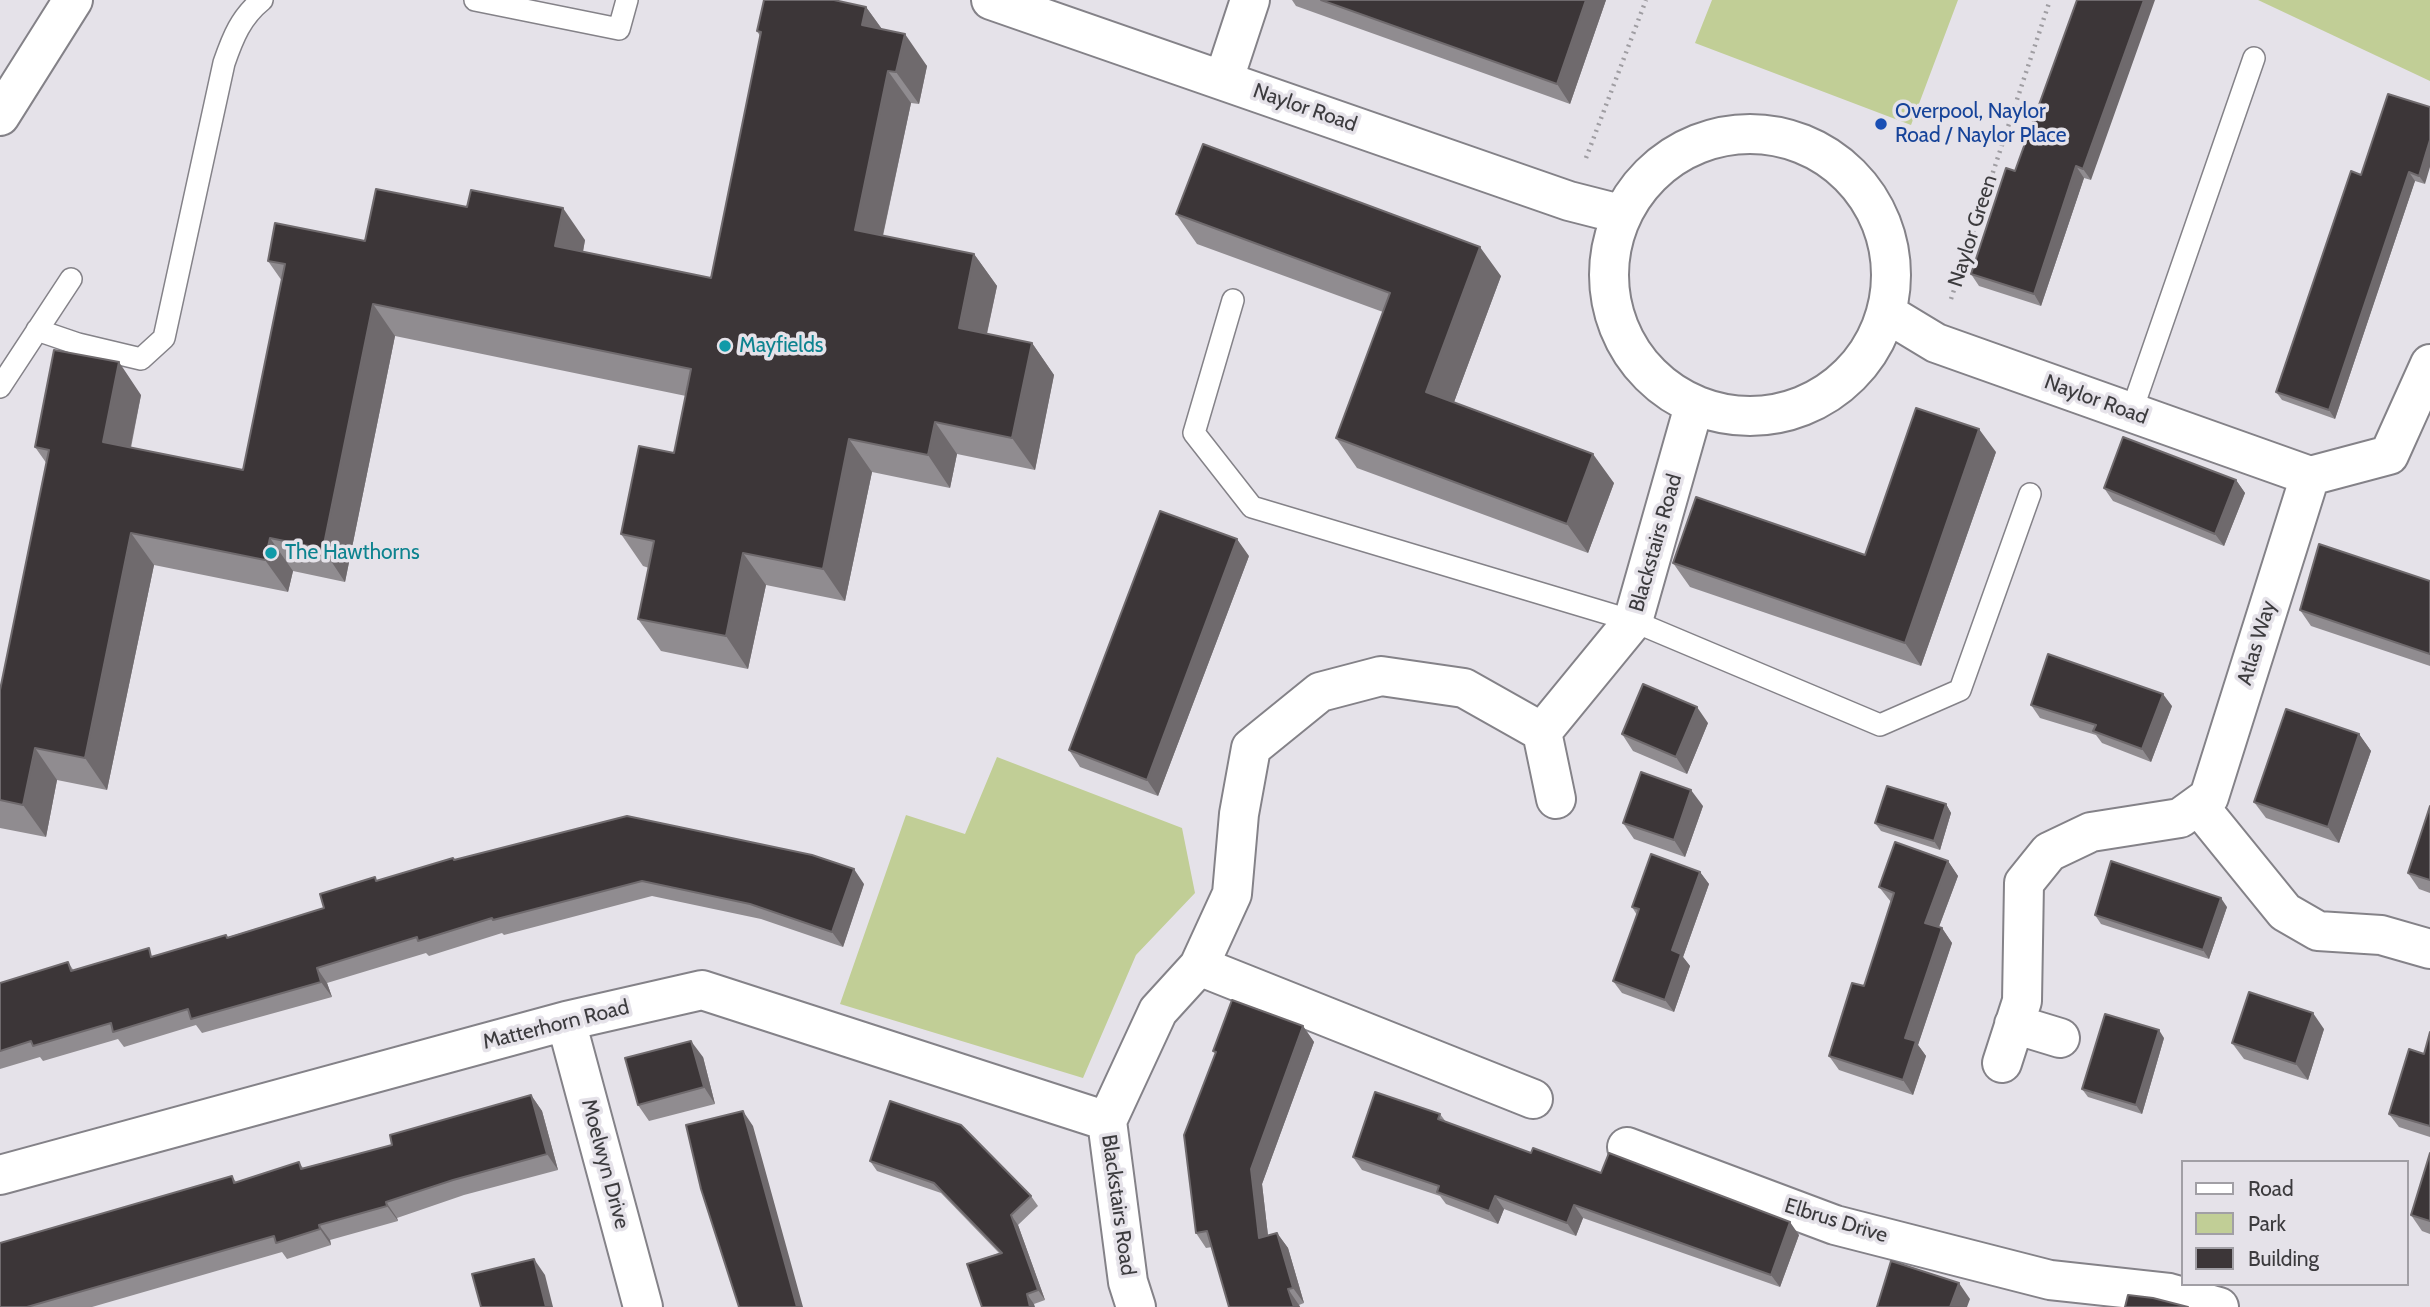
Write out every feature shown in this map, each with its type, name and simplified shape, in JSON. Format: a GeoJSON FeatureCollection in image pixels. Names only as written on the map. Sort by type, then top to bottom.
{"type":"FeatureCollection","features":[{"type":"Feature","properties":{"kind":"street"},"geometry":{"type":"LineString","coordinates":[[0,116],[74,0]]}},
{"type":"Feature","properties":{"kind":"street","name":"Naylor Road"},"geometry":{"type":"LineString","coordinates":[[991,0],[1569,201],[1620,214]]}},
{"type":"Feature","properties":{"kind":"street"},"geometry":{"type":"LineString","coordinates":[[1224,79],[1250,0]]}},
{"type":"Feature","properties":{"kind":"street"},"geometry":{"type":"LineString","coordinates":[[1730,134],[1777,135],[1821,151],[1857,182],[1882,221],[1893,267],[1888,314],[1867,358],[1833,391],[1789,412],[1741,417],[1694,406],[1656,382],[1626,347],[1610,304],[1608,259],[1620,214],[1647,176],[1685,148],[1707,141],[1730,134]]}},
{"type":"Feature","properties":{"kind":"street","name":"Naylor Road"},"geometry":{"type":"LineString","coordinates":[[1888,314],[1936,344],[2310,476]]}},
{"type":"Feature","properties":{"kind":"street"},"geometry":{"type":"LineString","coordinates":[[2310,476],[2389,455],[2430,364]]}},
{"type":"Feature","properties":{"kind":"street","name":"Blackstairs Road"},"geometry":{"type":"LineString","coordinates":[[1136,1307],[1128,1282],[1107,1121],[1158,1011],[1199,965],[1231,894],[1239,814],[1251,748],[1321,692],[1381,676],[1464,688],[1542,733],[1633,621],[1694,406]]}},
{"type":"Feature","properties":{"kind":"street","name":"Atlas Way"},"geometry":{"type":"LineString","coordinates":[[2198,805],[2209,797],[2310,476]]}},
{"type":"Feature","properties":{"kind":"street"},"geometry":{"type":"LineString","coordinates":[[1542,733],[1556,799]]}},
{"type":"Feature","properties":{"kind":"street"},"geometry":{"type":"LineString","coordinates":[[2002,1063],[2022,1001],[2024,883],[2049,852],[2091,832],[2180,818],[2198,805],[2285,912],[2318,931],[2381,934],[2430,949]]}},
{"type":"Feature","properties":{"kind":"street"},"geometry":{"type":"LineString","coordinates":[[1199,965],[1533,1099]]}},
{"type":"Feature","properties":{"kind":"street","name":"Matterhorn Road"},"geometry":{"type":"LineString","coordinates":[[0,1175],[566,1021],[702,990],[1107,1121]]}},
{"type":"Feature","properties":{"kind":"street","name":"Moelwyn Drive"},"geometry":{"type":"LineString","coordinates":[[566,1021],[643,1307]]}},
{"type":"Feature","properties":{"kind":"street"},"geometry":{"type":"LineString","coordinates":[[2014,1024],[2060,1038]]}},
{"type":"Feature","properties":{"kind":"street","name":"Elbrus Drive"},"geometry":{"type":"LineString","coordinates":[[1627,1147],[1835,1225],[2046,1294],[2169,1293],[2219,1307]]}},
{"type":"Feature","properties":{"kind":"lane"},"geometry":{"type":"LineString","coordinates":[[37,330],[78,344],[141,359],[164,338],[224,63],[234,35],[248,11],[262,0]]}},
{"type":"Feature","properties":{"kind":"lane"},"geometry":{"type":"LineString","coordinates":[[475,0],[619,29],[627,0]]}},
{"type":"Feature","properties":{"kind":"lane"},"geometry":{"type":"LineString","coordinates":[[2131,413],[2254,58]]}},
{"type":"Feature","properties":{"kind":"lane"},"geometry":{"type":"LineString","coordinates":[[0,387],[71,279]]}},
{"type":"Feature","properties":{"kind":"lane"},"geometry":{"type":"LineString","coordinates":[[1233,300],[1194,433],[1252,507],[1633,621],[1880,725],[1959,690],[2030,494]]}},
{"type":"Feature","properties":{"kind":"path"},"geometry":{"type":"LineString","coordinates":[[1569,201],[1646,0]]}},
{"type":"Feature","properties":{"kind":"path","name":"Naylor Green"},"geometry":{"type":"LineString","coordinates":[[1936,344],[2050,0]]}},
{"type":"Feature","properties":{"kind":"green space"},"geometry":{"type":"Polygon","coordinates":[[[1712,0],[1958,0],[1911,125],[1695,43],[1712,0]]]}},
{"type":"Feature","properties":{"kind":"green space"},"geometry":{"type":"Polygon","coordinates":[[[2258,0],[2430,0],[2430,81],[2258,0]]]}},
{"type":"Feature","properties":{"kind":"green space"},"geometry":{"type":"Polygon","coordinates":[[[997,757],[1182,828],[1195,893],[1136,955],[1083,1078],[840,1004],[906,815],[965,834],[997,757]]]}},
{"type":"Feature","properties":{"kind":"building"},"geometry":{"type":"Polygon","coordinates":[[[764,0],[834,0],[866,7],[862,25],[905,34],[896,72],[888,71],[855,230],[974,254],[959,328],[1032,343],[1012,438],[935,422],[928,455],[849,439],[823,569],[743,553],[726,636],[638,619],[654,541],[621,534],[639,446],[674,453],[691,369],[373,304],[323,549],[270,538],[265,560],[131,533],[85,758],[35,748],[23,805],[0,800],[0,690],[49,450],[35,447],[54,350],[119,362],[103,442],[243,470],[285,264],[268,261],[275,223],[365,241],[376,189],[467,207],[471,190],[563,208],[555,246],[711,278],[761,32],[757,31],[764,0]]]}},
{"type":"Feature","properties":{"kind":"building"},"geometry":{"type":"Polygon","coordinates":[[[1321,0],[1586,0],[1557,84],[1321,0]]]}},
{"type":"Feature","properties":{"kind":"building"},"geometry":{"type":"Polygon","coordinates":[[[2077,0],[2144,0],[2083,169],[2076,166],[2034,294],[1971,274],[2006,168],[2015,171],[2077,0]]]}},
{"type":"Feature","properties":{"kind":"building"},"geometry":{"type":"Polygon","coordinates":[[[2388,94],[2430,107],[2430,140],[2419,176],[2409,172],[2329,410],[2276,392],[2351,171],[2361,175],[2388,94]]]}},
{"type":"Feature","properties":{"kind":"building"},"geometry":{"type":"Polygon","coordinates":[[[1203,144],[1480,247],[1426,392],[1593,454],[1567,524],[1336,438],[1390,293],[1176,214],[1203,144]]]}},
{"type":"Feature","properties":{"kind":"building"},"geometry":{"type":"Polygon","coordinates":[[[1916,408],[1979,429],[1905,643],[1673,563],[1696,497],[1865,555],[1916,408]]]}},
{"type":"Feature","properties":{"kind":"building"},"geometry":{"type":"Polygon","coordinates":[[[2123,437],[2236,480],[2215,534],[2104,488],[2123,437]]]}},
{"type":"Feature","properties":{"kind":"building"},"geometry":{"type":"Polygon","coordinates":[[[1160,511],[1237,539],[1147,780],[1069,750],[1160,511]]]}},
{"type":"Feature","properties":{"kind":"building"},"geometry":{"type":"Polygon","coordinates":[[[2319,544],[2430,581],[2430,654],[2300,610],[2319,544]]]}},
{"type":"Feature","properties":{"kind":"building"},"geometry":{"type":"Polygon","coordinates":[[[2048,654],[2163,694],[2142,749],[2093,731],[2096,725],[2031,705],[2048,654]]]}},
{"type":"Feature","properties":{"kind":"building"},"geometry":{"type":"Polygon","coordinates":[[[1643,684],[1697,707],[1676,757],[1622,734],[1643,684]]]}},
{"type":"Feature","properties":{"kind":"building"},"geometry":{"type":"Polygon","coordinates":[[[2286,709],[2359,734],[2328,827],[2254,802],[2286,709]]]}},
{"type":"Feature","properties":{"kind":"building"},"geometry":{"type":"Polygon","coordinates":[[[1641,772],[1691,790],[1674,840],[1623,823],[1641,772]]]}},
{"type":"Feature","properties":{"kind":"building"},"geometry":{"type":"Polygon","coordinates":[[[1887,786],[1946,804],[1934,841],[1875,823],[1887,786]]]}},
{"type":"Feature","properties":{"kind":"building"},"geometry":{"type":"Polygon","coordinates":[[[2430,806],[2430,880],[2408,873],[2430,806]]]}},
{"type":"Feature","properties":{"kind":"building"},"geometry":{"type":"Polygon","coordinates":[[[627,816],[812,855],[854,869],[832,932],[750,904],[642,881],[493,920],[492,918],[418,941],[417,937],[317,968],[321,982],[191,1019],[188,1009],[113,1032],[111,1023],[33,1046],[31,1041],[0,1051],[0,983],[68,962],[71,971],[149,948],[151,957],[226,935],[227,938],[324,908],[320,894],[375,877],[376,881],[453,858],[454,860],[627,816]]]}},
{"type":"Feature","properties":{"kind":"building"},"geometry":{"type":"Polygon","coordinates":[[[1895,842],[1948,861],[1925,923],[1942,928],[1905,1038],[1916,1041],[1903,1080],[1829,1056],[1852,983],[1864,986],[1894,893],[1879,887],[1895,842]]]}},
{"type":"Feature","properties":{"kind":"building"},"geometry":{"type":"Polygon","coordinates":[[[1651,854],[1700,872],[1672,950],[1681,954],[1665,1000],[1613,981],[1639,909],[1632,907],[1651,854]]]}},
{"type":"Feature","properties":{"kind":"building"},"geometry":{"type":"Polygon","coordinates":[[[2111,861],[2221,898],[2203,950],[2095,915],[2111,861]]]}},
{"type":"Feature","properties":{"kind":"building"},"geometry":{"type":"Polygon","coordinates":[[[2249,992],[2313,1013],[2296,1064],[2232,1043],[2249,992]]]}},
{"type":"Feature","properties":{"kind":"building"},"geometry":{"type":"Polygon","coordinates":[[[1232,1000],[1303,1026],[1251,1169],[1259,1238],[1277,1233],[1293,1288],[1288,1289],[1294,1307],[1229,1307],[1207,1231],[1196,1233],[1184,1135],[1216,1052],[1213,1051],[1232,1000]]]}},
{"type":"Feature","properties":{"kind":"building"},"geometry":{"type":"Polygon","coordinates":[[[2105,1014],[2159,1030],[2136,1105],[2082,1089],[2105,1014]]]}},
{"type":"Feature","properties":{"kind":"building"},"geometry":{"type":"Polygon","coordinates":[[[2430,1032],[2430,1126],[2389,1114],[2409,1049],[2424,1054],[2430,1032]]]}},
{"type":"Feature","properties":{"kind":"building"},"geometry":{"type":"Polygon","coordinates":[[[691,1041],[704,1087],[638,1105],[625,1058],[691,1041]]]}},
{"type":"Feature","properties":{"kind":"building"},"geometry":{"type":"Polygon","coordinates":[[[1375,1092],[1440,1114],[1438,1119],[1531,1153],[1533,1148],[1601,1173],[1609,1153],[1790,1222],[1771,1275],[1574,1205],[1567,1223],[1495,1196],[1489,1211],[1437,1192],[1439,1186],[1353,1157],[1375,1092]]]}},
{"type":"Feature","properties":{"kind":"building"},"geometry":{"type":"Polygon","coordinates":[[[531,1095],[547,1154],[386,1202],[387,1206],[319,1225],[320,1229],[276,1243],[274,1236],[27,1307],[0,1307],[0,1243],[232,1176],[234,1183],[299,1162],[301,1169],[392,1145],[390,1135],[531,1095]]]}},
{"type":"Feature","properties":{"kind":"building"},"geometry":{"type":"Polygon","coordinates":[[[890,1101],[961,1125],[1031,1196],[1011,1215],[1038,1290],[1027,1294],[1030,1307],[982,1307],[967,1264],[1002,1253],[934,1183],[870,1161],[890,1101]]]}},
{"type":"Feature","properties":{"kind":"building"},"geometry":{"type":"Polygon","coordinates":[[[743,1111],[797,1307],[739,1307],[701,1189],[686,1125],[743,1111]]]}},
{"type":"Feature","properties":{"kind":"building"},"geometry":{"type":"Polygon","coordinates":[[[2430,1153],[2430,1221],[2411,1215],[2430,1153]]]}},
{"type":"Feature","properties":{"kind":"building"},"geometry":{"type":"Polygon","coordinates":[[[534,1259],[546,1307],[481,1307],[472,1274],[534,1259]]]}},
{"type":"Feature","properties":{"kind":"building"},"geometry":{"type":"Polygon","coordinates":[[[1891,1261],[1959,1283],[1950,1307],[1877,1307],[1891,1261]]]}},
{"type":"Feature","properties":{"kind":"building"},"geometry":{"type":"Polygon","coordinates":[[[2128,1295],[2153,1298],[2188,1307],[2125,1307],[2128,1295]]]}},
{"type":"Feature","properties":{"kind":"place","name":"Overpool, Naylor Road / Naylor Place"},"geometry":{"type":"Point","coordinates":[1881,124]}},
{"type":"Feature","properties":{"kind":"place","name":"Mayfields"},"geometry":{"type":"Point","coordinates":[725,346]}},
{"type":"Feature","properties":{"kind":"place","name":"The Hawthorns"},"geometry":{"type":"Point","coordinates":[271,553]}}]}
